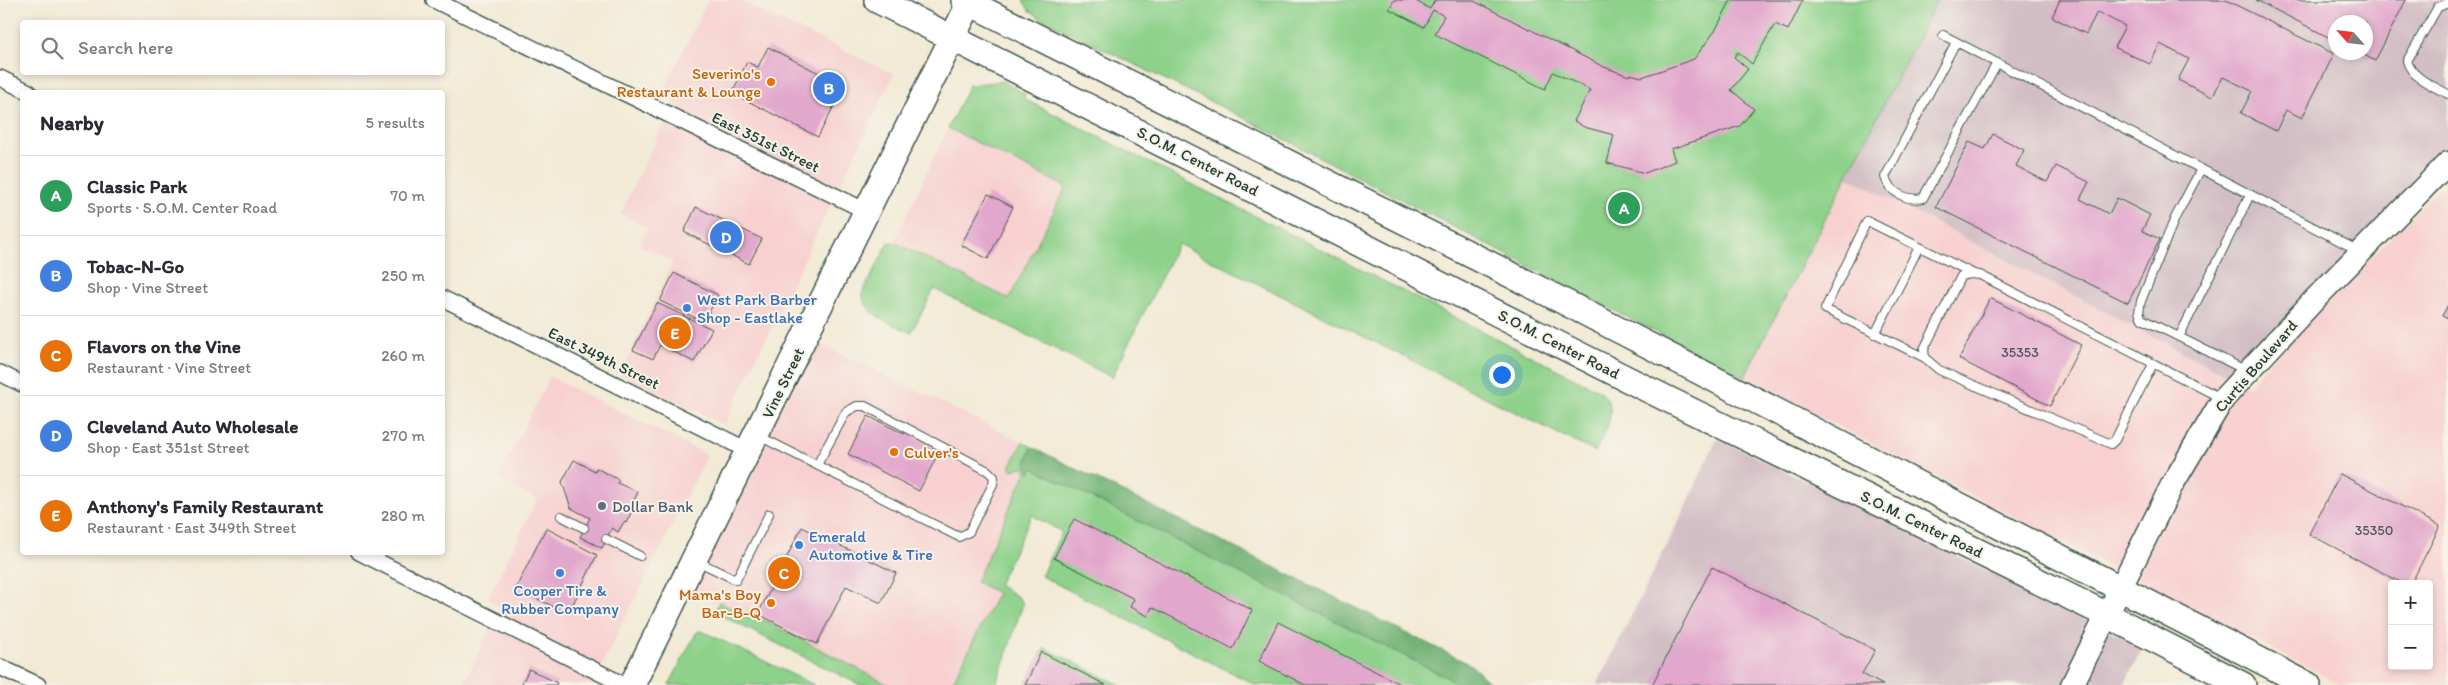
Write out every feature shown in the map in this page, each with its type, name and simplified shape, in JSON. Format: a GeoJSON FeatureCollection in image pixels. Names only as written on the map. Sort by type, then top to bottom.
{"type":"FeatureCollection","features":[{"type":"Feature","properties":{"kind":"main road","name":"S.O.M. Center Road"},"geometry":{"type":"LineString","coordinates":[[877,0],[1647,389],[2107,615],[2243,685]]}},
{"type":"Feature","properties":{"kind":"main road","name":"Vine Street"},"geometry":{"type":"LineString","coordinates":[[632,685],[953,37],[968,1]]}},
{"type":"Feature","properties":{"kind":"main road","name":"S.O.M. Center Road"},"geometry":{"type":"LineString","coordinates":[[968,1],[1547,292],[2308,685]]}},
{"type":"Feature","properties":{"kind":"street","name":"East 351st Street"},"geometry":{"type":"LineString","coordinates":[[434,0],[866,211]]}},
{"type":"Feature","properties":{"kind":"street"},"geometry":{"type":"LineString","coordinates":[[0,78],[25,90]]}},
{"type":"Feature","properties":{"kind":"street","name":"Curtis Boulevard"},"geometry":{"type":"LineString","coordinates":[[2072,685],[2172,485],[2223,399],[2361,252],[2448,163]]}},
{"type":"Feature","properties":{"kind":"street","name":"East 349th Street"},"geometry":{"type":"LineString","coordinates":[[445,299],[753,443]]}},
{"type":"Feature","properties":{"kind":"street"},"geometry":{"type":"LineString","coordinates":[[0,373],[20,383]]}},
{"type":"Feature","properties":{"kind":"street"},"geometry":{"type":"LineString","coordinates":[[365,555],[624,685]]}},
{"type":"Feature","properties":{"kind":"street"},"geometry":{"type":"LineString","coordinates":[[0,666],[38,685]]}},
{"type":"Feature","properties":{"kind":"lane"},"geometry":{"type":"LineString","coordinates":[[2448,3],[2438,7],[2407,62],[2409,69],[2417,76],[2448,94]]}},
{"type":"Feature","properties":{"kind":"lane"},"geometry":{"type":"LineString","coordinates":[[1943,35],[2361,252]]}},
{"type":"Feature","properties":{"kind":"lane"},"geometry":{"type":"LineString","coordinates":[[1956,42],[1885,177],[1888,186],[1900,195],[1911,200],[1923,198],[1997,63]]}},
{"type":"Feature","properties":{"kind":"lane"},"geometry":{"type":"LineString","coordinates":[[2201,169],[2175,218],[2140,301],[2139,312],[2142,319],[2247,372]]}},
{"type":"Feature","properties":{"kind":"lane"},"geometry":{"type":"LineString","coordinates":[[2179,337],[2250,195]]}},
{"type":"Feature","properties":{"kind":"lane"},"geometry":{"type":"LineString","coordinates":[[2153,364],[2115,440],[2111,444],[1938,370],[1925,358],[1825,308],[1867,221],[1974,274],[2223,399]]}},
{"type":"Feature","properties":{"kind":"lane"},"geometry":{"type":"LineString","coordinates":[[1875,334],[1919,247]]}},
{"type":"Feature","properties":{"kind":"lane"},"geometry":{"type":"LineString","coordinates":[[1925,358],[1924,349],[1961,276],[1974,274]]}},
{"type":"Feature","properties":{"kind":"lane"},"geometry":{"type":"LineString","coordinates":[[753,443],[817,465],[959,537],[969,532],[994,484],[994,477],[988,471],[865,406],[856,406],[846,412],[817,465]]}},
{"type":"Feature","properties":{"kind":"lane"},"geometry":{"type":"LineString","coordinates":[[695,560],[736,580],[769,514]]}},
{"type":"Feature","properties":{"kind":"lane"},"geometry":{"type":"LineString","coordinates":[[561,516],[584,528]]}},
{"type":"Feature","properties":{"kind":"lane"},"geometry":{"type":"LineString","coordinates":[[606,539],[640,556]]}},
{"type":"Feature","properties":{"kind":"shaded area"},"geometry":{"type":"Polygon","coordinates":[[[708,0],[737,0],[894,74],[724,425],[621,374],[673,262],[639,245],[648,228],[620,214],[675,101],[662,94],[708,0]]]}},
{"type":"Feature","properties":{"kind":"shaded area"},"geometry":{"type":"Polygon","coordinates":[[[1937,0],[2448,0],[2448,153],[2232,378],[1846,176],[1937,0]]]}},
{"type":"Feature","properties":{"kind":"shaded area"},"geometry":{"type":"Polygon","coordinates":[[[948,128],[1066,187],[1009,300],[894,242],[948,128]]]}},
{"type":"Feature","properties":{"kind":"shaded area"},"geometry":{"type":"Polygon","coordinates":[[[1846,176],[2249,387],[2270,361],[2448,179],[2448,685],[2342,685],[1744,378],[1846,176]]]}},
{"type":"Feature","properties":{"kind":"shaded area"},"geometry":{"type":"Polygon","coordinates":[[[812,340],[1023,442],[1010,468],[1024,466],[1026,472],[976,581],[998,593],[951,685],[889,685],[754,615],[751,619],[686,588],[812,340]]]}},
{"type":"Feature","properties":{"kind":"shaded area"},"geometry":{"type":"Polygon","coordinates":[[[550,377],[707,455],[592,685],[463,685],[501,607],[488,599],[537,499],[498,479],[550,377]]]}},
{"type":"Feature","properties":{"kind":"shaded area"},"geometry":{"type":"Polygon","coordinates":[[[1717,438],[2143,647],[2124,685],[1597,685],[1688,502],[1717,438]]]}},
{"type":"Feature","properties":{"kind":"green space"},"geometry":{"type":"Polygon","coordinates":[[[1023,0],[1937,0],[1744,378],[1248,120],[1042,19],[1029,10],[1023,0]]]}},
{"type":"Feature","properties":{"kind":"green space"},"geometry":{"type":"Polygon","coordinates":[[[1002,81],[1025,94],[1024,99],[1600,391],[1606,398],[1610,413],[1607,429],[1595,452],[1178,244],[1112,377],[934,289],[911,333],[874,314],[864,302],[862,294],[889,242],[894,242],[1009,299],[1066,187],[948,128],[969,85],[1002,81]]]}},
{"type":"Feature","properties":{"kind":"green space"},"geometry":{"type":"Polygon","coordinates":[[[1023,442],[1032,447],[1026,462],[1030,472],[1032,467],[1462,685],[1256,685],[1041,576],[1062,532],[1032,515],[998,585],[1018,597],[1023,604],[996,685],[951,685],[998,593],[976,582],[1026,472],[1024,466],[1013,470],[1010,467],[1023,442]]]}},
{"type":"Feature","properties":{"kind":"green space"},"geometry":{"type":"Polygon","coordinates":[[[1032,447],[1471,665],[1490,683],[1489,685],[1462,685],[1033,468],[1030,473],[1026,462],[1032,447]]]}},
{"type":"Feature","properties":{"kind":"green space"},"geometry":{"type":"Polygon","coordinates":[[[719,602],[751,619],[754,615],[889,685],[860,685],[714,612],[719,602]]]}},
{"type":"Feature","properties":{"kind":"green space"},"geometry":{"type":"Polygon","coordinates":[[[699,631],[814,685],[669,685],[696,633],[699,631]]]}},
{"type":"Feature","properties":{"kind":"green space"},"geometry":{"type":"Polygon","coordinates":[[[1045,648],[1120,685],[1025,685],[1045,648]]]}},
{"type":"Feature","properties":{"kind":"building"},"geometry":{"type":"Polygon","coordinates":[[[1394,0],[1414,0],[1430,9],[1435,0],[1472,0],[1604,67],[1629,76],[1630,74],[1642,77],[1694,59],[1715,31],[1731,0],[1803,0],[1788,30],[1775,24],[1752,64],[1738,52],[1734,57],[1748,69],[1731,90],[1754,109],[1740,126],[1671,149],[1675,161],[1645,173],[1607,163],[1614,135],[1584,127],[1574,121],[1590,90],[1553,72],[1545,89],[1435,34],[1444,16],[1433,10],[1424,27],[1389,9],[1394,0]]]}},
{"type":"Feature","properties":{"kind":"building"},"geometry":{"type":"Polygon","coordinates":[[[2060,0],[2226,0],[2328,51],[2328,60],[2331,60],[2302,118],[2286,110],[2276,131],[2241,113],[2252,91],[2223,77],[2212,97],[2178,80],[2189,59],[2160,44],[2150,64],[2114,47],[2125,26],[2097,12],[2086,34],[2052,17],[2060,0]]]}},
{"type":"Feature","properties":{"kind":"building"},"geometry":{"type":"Polygon","coordinates":[[[2256,0],[2406,0],[2375,61],[2373,60],[2373,15],[2328,15],[2328,37],[2256,0]]]}},
{"type":"Feature","properties":{"kind":"building"},"geometry":{"type":"Polygon","coordinates":[[[768,47],[844,86],[818,137],[732,93],[747,62],[758,67],[768,47]]]}},
{"type":"Feature","properties":{"kind":"building"},"geometry":{"type":"Polygon","coordinates":[[[1993,134],[2024,150],[2016,166],[2047,182],[2056,166],[2089,182],[2080,199],[2109,214],[2117,198],[2150,215],[2142,231],[2160,239],[2128,303],[1936,207],[1969,142],[1985,149],[1993,134]]]}},
{"type":"Feature","properties":{"kind":"building"},"geometry":{"type":"Polygon","coordinates":[[[988,194],[1013,207],[988,259],[961,245],[988,194]]]}},
{"type":"Feature","properties":{"kind":"building"},"geometry":{"type":"Polygon","coordinates":[[[696,207],[762,239],[749,264],[684,232],[696,207]]]}},
{"type":"Feature","properties":{"kind":"building"},"geometry":{"type":"Polygon","coordinates":[[[674,273],[718,295],[704,322],[660,301],[674,273]]]}},
{"type":"Feature","properties":{"kind":"building"},"geometry":{"type":"Polygon","coordinates":[[[1990,298],[2081,345],[2050,406],[1959,359],[1990,298]]]}},
{"type":"Feature","properties":{"kind":"building"},"geometry":{"type":"Polygon","coordinates":[[[657,303],[712,329],[694,362],[660,345],[653,359],[633,350],[657,303]]]}},
{"type":"Feature","properties":{"kind":"building"},"geometry":{"type":"Polygon","coordinates":[[[2448,305],[2448,319],[2442,316],[2448,305]]]}},
{"type":"Feature","properties":{"kind":"building","name":"Culver's"},"geometry":{"type":"Polygon","coordinates":[[[868,416],[904,434],[906,430],[915,434],[914,437],[940,450],[919,491],[848,454],[868,416]]]}},
{"type":"Feature","properties":{"kind":"building","name":"Dollar Bank"},"geometry":{"type":"Polygon","coordinates":[[[574,460],[595,471],[596,468],[619,480],[617,483],[638,492],[633,502],[636,503],[626,523],[624,522],[618,532],[612,528],[602,548],[580,537],[590,518],[571,508],[562,482],[574,460]]]}},
{"type":"Feature","properties":{"kind":"building"},"geometry":{"type":"Polygon","coordinates":[[[2340,474],[2440,526],[2413,580],[2396,580],[2309,534],[2340,474]]]}},
{"type":"Feature","properties":{"kind":"building"},"geometry":{"type":"Polygon","coordinates":[[[1074,519],[1252,610],[1233,649],[1152,607],[1148,616],[1130,607],[1134,599],[1054,558],[1074,519]]]}},
{"type":"Feature","properties":{"kind":"building"},"geometry":{"type":"Polygon","coordinates":[[[802,527],[896,573],[881,603],[846,586],[817,644],[758,614],[802,527]]]}},
{"type":"Feature","properties":{"kind":"building"},"geometry":{"type":"Polygon","coordinates":[[[546,528],[597,555],[568,614],[516,588],[546,528]]]}},
{"type":"Feature","properties":{"kind":"building"},"geometry":{"type":"Polygon","coordinates":[[[1712,567],[1875,650],[1862,674],[1883,685],[1652,685],[1712,567]]]}},
{"type":"Feature","properties":{"kind":"building"},"geometry":{"type":"Polygon","coordinates":[[[1278,622],[1402,685],[1305,685],[1259,661],[1278,622]]]}},
{"type":"Feature","properties":{"kind":"building"},"geometry":{"type":"Polygon","coordinates":[[[1041,652],[1106,685],[1025,685],[1041,652]]]}},
{"type":"Feature","properties":{"kind":"building"},"geometry":{"type":"Polygon","coordinates":[[[529,669],[557,683],[556,685],[521,685],[529,669]]]}},
{"type":"Feature","properties":{"kind":"place","name":"Severino's Restaurant & Lounge"},"geometry":{"type":"Point","coordinates":[771,82]}},
{"type":"Feature","properties":{"kind":"place","name":"Tobac-N-Go"},"geometry":{"type":"Point","coordinates":[829,88]}},
{"type":"Feature","properties":{"kind":"place","name":"Classic Park"},"geometry":{"type":"Point","coordinates":[1624,208]}},
{"type":"Feature","properties":{"kind":"place","name":"Cleveland Auto Wholesale"},"geometry":{"type":"Point","coordinates":[726,237]}},
{"type":"Feature","properties":{"kind":"place","name":"West Park Barber Shop - Eastlake"},"geometry":{"type":"Point","coordinates":[687,308]}},
{"type":"Feature","properties":{"kind":"place","name":"Anthony's Family Restaurant"},"geometry":{"type":"Point","coordinates":[675,333]}},
{"type":"Feature","properties":{"kind":"place","name":"Culver's"},"geometry":{"type":"Point","coordinates":[894,452]}},
{"type":"Feature","properties":{"kind":"place","name":"Dollar Bank"},"geometry":{"type":"Point","coordinates":[602,506]}},
{"type":"Feature","properties":{"kind":"place","name":"Emerald Automotive & Tire"},"geometry":{"type":"Point","coordinates":[799,545]}},
{"type":"Feature","properties":{"kind":"place","name":"Cooper Tire & Rubber Company"},"geometry":{"type":"Point","coordinates":[560,573]}},
{"type":"Feature","properties":{"kind":"place","name":"Flavors on the Vine"},"geometry":{"type":"Point","coordinates":[784,573]}},
{"type":"Feature","properties":{"kind":"place","name":"Mama's Boy Bar-B-Q"},"geometry":{"type":"Point","coordinates":[771,603]}}]}
